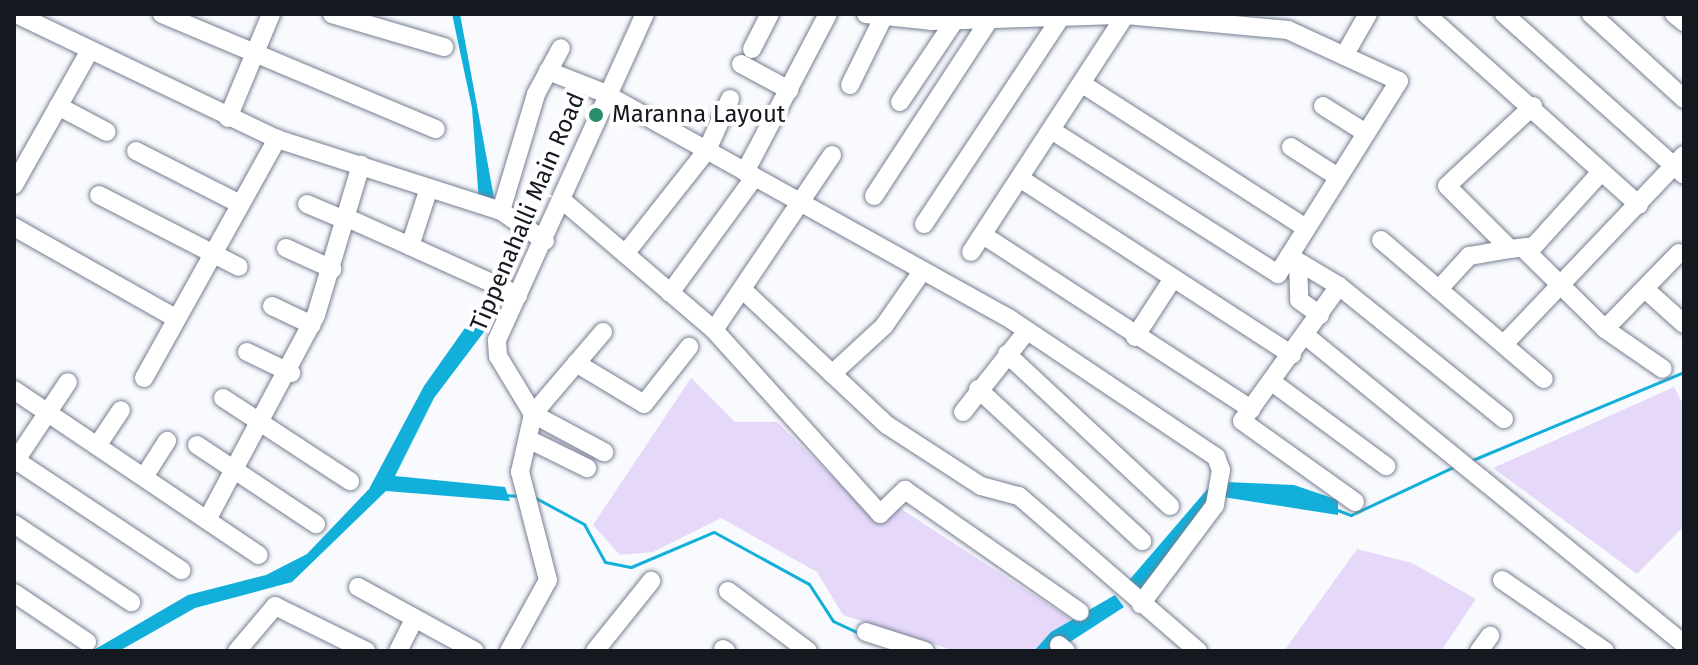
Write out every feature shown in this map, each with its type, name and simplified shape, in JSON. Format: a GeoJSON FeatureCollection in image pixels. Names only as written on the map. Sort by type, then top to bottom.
{"type":"FeatureCollection","features":[{"type":"Feature","properties":{"kind":"street"},"geometry":{"type":"LineString","coordinates":[[16,14],[228,118],[277,139],[495,209],[545,241]]}},
{"type":"Feature","properties":{"kind":"street"},"geometry":{"type":"LineString","coordinates":[[162,14],[255,58],[388,104],[436,129]]}},
{"type":"Feature","properties":{"kind":"street"},"geometry":{"type":"LineString","coordinates":[[228,118],[271,14]]}},
{"type":"Feature","properties":{"kind":"street"},"geometry":{"type":"LineString","coordinates":[[332,14],[444,47]]}},
{"type":"Feature","properties":{"kind":"street","name":"Tippenahalli Main Road"},"geometry":{"type":"LineString","coordinates":[[533,414],[496,350],[506,292],[545,241],[604,93],[645,14]]}},
{"type":"Feature","properties":{"kind":"street"},"geometry":{"type":"LineString","coordinates":[[770,14],[746,56],[789,90]]}},
{"type":"Feature","properties":{"kind":"street"},"geometry":{"type":"LineString","coordinates":[[670,293],[750,175],[828,14]]}},
{"type":"Feature","properties":{"kind":"street"},"geometry":{"type":"LineString","coordinates":[[971,252],[1054,132],[1126,14]]}},
{"type":"Feature","properties":{"kind":"street"},"geometry":{"type":"LineString","coordinates":[[850,85],[874,16],[955,20],[992,16],[1126,14],[1291,22],[1344,56],[1399,81],[1306,228],[1294,259],[1281,272],[1268,271],[1054,132]]}},
{"type":"Feature","properties":{"kind":"street"},"geometry":{"type":"LineString","coordinates":[[1344,56],[1368,14]]}},
{"type":"Feature","properties":{"kind":"street"},"geometry":{"type":"LineString","coordinates":[[1426,14],[1533,106],[1639,205]]}},
{"type":"Feature","properties":{"kind":"street"},"geometry":{"type":"LineString","coordinates":[[1504,14],[1680,165],[1565,287],[1504,344]]}},
{"type":"Feature","properties":{"kind":"street"},"geometry":{"type":"LineString","coordinates":[[1591,14],[1684,99]]}},
{"type":"Feature","properties":{"kind":"street"},"geometry":{"type":"LineString","coordinates":[[1674,14],[1684,22]]}},
{"type":"Feature","properties":{"kind":"street"},"geometry":{"type":"LineString","coordinates":[[924,224],[1063,15]]}},
{"type":"Feature","properties":{"kind":"street"},"geometry":{"type":"LineString","coordinates":[[874,196],[992,16]]}},
{"type":"Feature","properties":{"kind":"street"},"geometry":{"type":"LineString","coordinates":[[900,102],[955,20]]}},
{"type":"Feature","properties":{"kind":"street"},"geometry":{"type":"LineString","coordinates":[[495,209],[548,71],[561,48]]}},
{"type":"Feature","properties":{"kind":"street"},"geometry":{"type":"LineString","coordinates":[[14,185],[89,52]]}},
{"type":"Feature","properties":{"kind":"street"},"geometry":{"type":"LineString","coordinates":[[548,71],[604,93],[1027,331],[1220,464],[1209,516],[1141,604]]}},
{"type":"Feature","properties":{"kind":"street"},"geometry":{"type":"LineString","coordinates":[[1084,85],[1306,228]]}},
{"type":"Feature","properties":{"kind":"street"},"geometry":{"type":"LineString","coordinates":[[625,254],[707,150],[730,99]]}},
{"type":"Feature","properties":{"kind":"street"},"geometry":{"type":"LineString","coordinates":[[58,106],[107,132]]}},
{"type":"Feature","properties":{"kind":"street"},"geometry":{"type":"LineString","coordinates":[[1323,106],[1366,133]]}},
{"type":"Feature","properties":{"kind":"street"},"geometry":{"type":"LineString","coordinates":[[1533,106],[1447,186],[1518,250],[1565,287],[1605,329],[1663,369]]}},
{"type":"Feature","properties":{"kind":"street"},"geometry":{"type":"LineString","coordinates":[[144,378],[277,139]]}},
{"type":"Feature","properties":{"kind":"street"},"geometry":{"type":"LineString","coordinates":[[1291,147],[1338,177]]}},
{"type":"Feature","properties":{"kind":"street"},"geometry":{"type":"LineString","coordinates":[[136,151],[240,204]]}},
{"type":"Feature","properties":{"kind":"street"},"geometry":{"type":"LineString","coordinates":[[714,330],[832,155]]}},
{"type":"Feature","properties":{"kind":"street"},"geometry":{"type":"LineString","coordinates":[[207,520],[291,373],[312,325],[348,220],[361,165]]}},
{"type":"Feature","properties":{"kind":"street"},"geometry":{"type":"LineString","coordinates":[[1439,289],[1469,256],[1518,250],[1601,172]]}},
{"type":"Feature","properties":{"kind":"street"},"geometry":{"type":"LineString","coordinates":[[1021,179],[1172,280],[1292,355]]}},
{"type":"Feature","properties":{"kind":"street"},"geometry":{"type":"LineString","coordinates":[[410,246],[429,188]]}},
{"type":"Feature","properties":{"kind":"street"},"geometry":{"type":"LineString","coordinates":[[99,195],[239,267]]}},
{"type":"Feature","properties":{"kind":"street"},"geometry":{"type":"LineString","coordinates":[[562,200],[714,330],[880,514],[905,490],[1080,612]]}},
{"type":"Feature","properties":{"kind":"street"},"geometry":{"type":"LineString","coordinates":[[307,204],[410,246],[506,292]]}},
{"type":"Feature","properties":{"kind":"street"},"geometry":{"type":"LineString","coordinates":[[14,227],[177,319]]}},
{"type":"Feature","properties":{"kind":"street"},"geometry":{"type":"LineString","coordinates":[[983,235],[1135,337],[1251,409]]}},
{"type":"Feature","properties":{"kind":"street"},"geometry":{"type":"LineString","coordinates":[[1381,240],[1544,379]]}},
{"type":"Feature","properties":{"kind":"street"},"geometry":{"type":"LineString","coordinates":[[286,248],[332,269]]}},
{"type":"Feature","properties":{"kind":"street"},"geometry":{"type":"LineString","coordinates":[[1605,329],[1682,253]]}},
{"type":"Feature","properties":{"kind":"street"},"geometry":{"type":"LineString","coordinates":[[1294,259],[1339,286],[1504,419]]}},
{"type":"Feature","properties":{"kind":"street"},"geometry":{"type":"LineString","coordinates":[[1294,259],[1299,300],[1320,315]]}},
{"type":"Feature","properties":{"kind":"street"},"geometry":{"type":"LineString","coordinates":[[832,374],[884,326],[921,273]]}},
{"type":"Feature","properties":{"kind":"street"},"geometry":{"type":"LineString","coordinates":[[1135,337],[1172,280]]}},
{"type":"Feature","properties":{"kind":"street"},"geometry":{"type":"LineString","coordinates":[[1339,286],[1242,421],[1355,502]]}},
{"type":"Feature","properties":{"kind":"street"},"geometry":{"type":"LineString","coordinates":[[742,289],[832,374],[913,443],[981,486],[1019,496],[1198,651]]}},
{"type":"Feature","properties":{"kind":"street"},"geometry":{"type":"LineString","coordinates":[[1645,289],[1684,324]]}},
{"type":"Feature","properties":{"kind":"street"},"geometry":{"type":"LineString","coordinates":[[272,306],[312,325]]}},
{"type":"Feature","properties":{"kind":"street"},"geometry":{"type":"LineString","coordinates":[[963,412],[978,389],[1027,331]]}},
{"type":"Feature","properties":{"kind":"street"},"geometry":{"type":"LineString","coordinates":[[509,651],[548,580],[525,514],[520,472],[533,414],[603,332]]}},
{"type":"Feature","properties":{"kind":"street"},"geometry":{"type":"LineString","coordinates":[[1305,335],[1457,466],[1675,644]]}},
{"type":"Feature","properties":{"kind":"street"},"geometry":{"type":"LineString","coordinates":[[576,363],[644,404],[689,347]]}},
{"type":"Feature","properties":{"kind":"street"},"geometry":{"type":"LineString","coordinates":[[247,352],[291,373]]}},
{"type":"Feature","properties":{"kind":"street"},"geometry":{"type":"LineString","coordinates":[[1007,354],[1170,506]]}},
{"type":"Feature","properties":{"kind":"street"},"geometry":{"type":"LineString","coordinates":[[68,382],[15,460],[181,570]]}},
{"type":"Feature","properties":{"kind":"street"},"geometry":{"type":"LineString","coordinates":[[1272,382],[1386,466]]}},
{"type":"Feature","properties":{"kind":"street"},"geometry":{"type":"LineString","coordinates":[[978,389],[1142,541]]}},
{"type":"Feature","properties":{"kind":"street"},"geometry":{"type":"LineString","coordinates":[[14,390],[259,555]]}},
{"type":"Feature","properties":{"kind":"street"},"geometry":{"type":"LineString","coordinates":[[223,398],[350,481]]}},
{"type":"Feature","properties":{"kind":"street"},"geometry":{"type":"LineString","coordinates":[[97,446],[121,410]]}},
{"type":"Feature","properties":{"kind":"street"},"geometry":{"type":"LineString","coordinates":[[533,414],[604,452]]}},
{"type":"Feature","properties":{"kind":"street"},"geometry":{"type":"LineString","coordinates":[[528,439],[587,468]]}},
{"type":"Feature","properties":{"kind":"street"},"geometry":{"type":"LineString","coordinates":[[144,477],[167,441]]}},
{"type":"Feature","properties":{"kind":"street"},"geometry":{"type":"LineString","coordinates":[[197,445],[316,524]]}},
{"type":"Feature","properties":{"kind":"street"},"geometry":{"type":"LineString","coordinates":[[14,524],[131,602]]}},
{"type":"Feature","properties":{"kind":"street"},"geometry":{"type":"LineString","coordinates":[[1502,580],[1605,651]]}},
{"type":"Feature","properties":{"kind":"street"},"geometry":{"type":"LineString","coordinates":[[595,651],[651,581]]}},
{"type":"Feature","properties":{"kind":"street"},"geometry":{"type":"LineString","coordinates":[[358,587],[475,651]]}},
{"type":"Feature","properties":{"kind":"street"},"geometry":{"type":"LineString","coordinates":[[728,591],[808,651]]}},
{"type":"Feature","properties":{"kind":"street"},"geometry":{"type":"LineString","coordinates":[[14,593],[87,642]]}},
{"type":"Feature","properties":{"kind":"street"},"geometry":{"type":"LineString","coordinates":[[237,651],[275,606],[366,651]]}},
{"type":"Feature","properties":{"kind":"street"},"geometry":{"type":"LineString","coordinates":[[398,651],[414,620]]}},
{"type":"Feature","properties":{"kind":"street"},"geometry":{"type":"LineString","coordinates":[[866,632],[925,651]]}},
{"type":"Feature","properties":{"kind":"shaded area"},"geometry":{"type":"Polygon","coordinates":[[[691,378],[735,422],[777,422],[877,521],[898,507],[1071,619],[1034,651],[955,651],[843,615],[817,572],[721,518],[653,552],[620,555],[593,525],[691,378]]]}},
{"type":"Feature","properties":{"kind":"shaded area"},"geometry":{"type":"Polygon","coordinates":[[[1674,387],[1684,406],[1684,526],[1637,574],[1493,468],[1674,387]]]}},
{"type":"Feature","properties":{"kind":"shaded area"},"geometry":{"type":"Polygon","coordinates":[[[1357,549],[1412,563],[1476,599],[1441,651],[1284,651],[1357,549]]]}},
{"type":"Feature","properties":{"kind":"water"},"geometry":{"type":"Polygon","coordinates":[[[452,14],[460,14],[495,203],[479,202],[472,108],[452,14]]]}},
{"type":"Feature","properties":{"kind":"water"},"geometry":{"type":"Polygon","coordinates":[[[484,301],[498,305],[493,320],[434,398],[395,476],[505,487],[510,501],[386,491],[292,582],[195,608],[119,651],[92,651],[188,595],[266,575],[307,554],[369,489],[424,386],[484,301]]]}},
{"type":"Feature","properties":{"kind":"water"},"geometry":{"type":"Polygon","coordinates":[[[1226,482],[1294,485],[1338,500],[1338,515],[1223,497],[1226,482]]]}},
{"type":"Feature","properties":{"kind":"water"},"geometry":{"type":"Polygon","coordinates":[[[1210,486],[1211,502],[1135,595],[1125,585],[1210,486]]]}},
{"type":"Feature","properties":{"kind":"water"},"geometry":{"type":"Polygon","coordinates":[[[1115,595],[1124,607],[1056,651],[1034,651],[1051,632],[1115,595]]]}},
{"type":"Feature","properties":{"kind":"waterway"},"geometry":{"type":"LineString","coordinates":[[1470,461],[1684,372]]}},
{"type":"Feature","properties":{"kind":"waterway"},"geometry":{"type":"LineString","coordinates":[[1335,509],[1351,515],[1455,466]]}},
{"type":"Feature","properties":{"kind":"waterway"},"geometry":{"type":"LineString","coordinates":[[504,495],[521,496]]}},
{"type":"Feature","properties":{"kind":"waterway"},"geometry":{"type":"LineString","coordinates":[[532,496],[584,524],[605,562],[631,567],[714,532],[809,584],[833,621],[861,634]]}},
{"type":"Feature","properties":{"kind":"place","name":"Maranna Layout"},"geometry":{"type":"Point","coordinates":[596,115]}}]}
